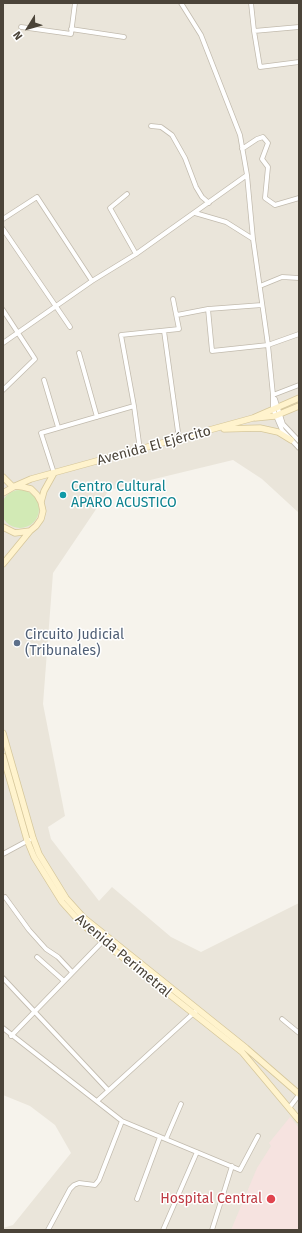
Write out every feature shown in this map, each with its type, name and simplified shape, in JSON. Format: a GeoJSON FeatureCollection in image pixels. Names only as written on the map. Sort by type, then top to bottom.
{"type":"FeatureCollection","features":[{"type":"Feature","properties":{"kind":"main road","name":"Avenida El Ejército"},"geometry":{"type":"LineString","coordinates":[[3,493],[14,486],[31,479],[179,440],[253,418],[299,398]]}},
{"type":"Feature","properties":{"kind":"main road","name":"Avenida El Ejército"},"geometry":{"type":"LineString","coordinates":[[253,418],[277,415],[299,406]]}},
{"type":"Feature","properties":{"kind":"main road"},"geometry":{"type":"LineString","coordinates":[[214,430],[260,428],[278,432],[291,440]]}},
{"type":"Feature","properties":{"kind":"main road"},"geometry":{"type":"LineString","coordinates":[[41,502],[44,491],[54,473]]}},
{"type":"Feature","properties":{"kind":"main road"},"geometry":{"type":"LineString","coordinates":[[3,477],[14,486],[24,486],[37,495],[41,502],[43,511],[41,519],[36,526],[30,531],[3,564]]}},
{"type":"Feature","properties":{"kind":"main road"},"geometry":{"type":"LineString","coordinates":[[3,526],[15,533],[30,531]]}},
{"type":"Feature","properties":{"kind":"main road","name":"Avenida Perimetral"},"geometry":{"type":"LineString","coordinates":[[3,734],[34,857],[62,902],[80,922],[102,941],[192,1014],[242,1052],[299,1120]]}},
{"type":"Feature","properties":{"kind":"main road","name":"Avenida Perimetral"},"geometry":{"type":"LineString","coordinates":[[3,756],[30,839],[66,898],[84,918],[246,1048],[299,1094]]}},
{"type":"Feature","properties":{"kind":"street"},"geometry":{"type":"LineString","coordinates":[[21,27],[71,34],[75,3]]}},
{"type":"Feature","properties":{"kind":"street"},"geometry":{"type":"LineString","coordinates":[[182,3],[188,3]]}},
{"type":"Feature","properties":{"kind":"street"},"geometry":{"type":"LineString","coordinates":[[182,3],[201,35],[240,135],[247,175],[253,239],[275,408],[282,430],[299,448]]}},
{"type":"Feature","properties":{"kind":"street"},"geometry":{"type":"LineString","coordinates":[[251,3],[260,67],[299,62]]}},
{"type":"Feature","properties":{"kind":"street"},"geometry":{"type":"LineString","coordinates":[[254,31],[299,27]]}},
{"type":"Feature","properties":{"kind":"street"},"geometry":{"type":"LineString","coordinates":[[71,29],[124,37]]}},
{"type":"Feature","properties":{"kind":"street"},"geometry":{"type":"LineString","coordinates":[[151,126],[161,127],[172,136],[185,158],[196,187],[202,197],[209,203]]}},
{"type":"Feature","properties":{"kind":"street"},"geometry":{"type":"LineString","coordinates":[[242,149],[257,139],[263,137],[268,143],[262,159],[268,167],[265,198],[275,205],[299,198]]}},
{"type":"Feature","properties":{"kind":"street"},"geometry":{"type":"LineString","coordinates":[[3,343],[92,281],[136,254],[247,175]]}},
{"type":"Feature","properties":{"kind":"street"},"geometry":{"type":"LineString","coordinates":[[128,194],[110,208],[136,254]]}},
{"type":"Feature","properties":{"kind":"street"},"geometry":{"type":"LineString","coordinates":[[3,219],[37,197],[92,281]]}},
{"type":"Feature","properties":{"kind":"street"},"geometry":{"type":"LineString","coordinates":[[195,213],[226,222],[253,239]]}},
{"type":"Feature","properties":{"kind":"street"},"geometry":{"type":"LineString","coordinates":[[3,229],[70,327]]}},
{"type":"Feature","properties":{"kind":"street"},"geometry":{"type":"LineString","coordinates":[[260,286],[282,277],[299,278]]}},
{"type":"Feature","properties":{"kind":"street"},"geometry":{"type":"LineString","coordinates":[[140,450],[134,406],[121,335],[179,329],[173,299]]}},
{"type":"Feature","properties":{"kind":"street"},"geometry":{"type":"LineString","coordinates":[[176,315],[208,308],[262,305]]}},
{"type":"Feature","properties":{"kind":"street"},"geometry":{"type":"LineString","coordinates":[[208,308],[212,351],[268,345],[299,334]]}},
{"type":"Feature","properties":{"kind":"street"},"geometry":{"type":"LineString","coordinates":[[3,310],[35,359],[3,390]]}},
{"type":"Feature","properties":{"kind":"street"},"geometry":{"type":"LineString","coordinates":[[164,331],[179,440]]}},
{"type":"Feature","properties":{"kind":"street"},"geometry":{"type":"LineString","coordinates":[[79,353],[97,417]]}},
{"type":"Feature","properties":{"kind":"street"},"geometry":{"type":"LineString","coordinates":[[44,380],[58,427]]}},
{"type":"Feature","properties":{"kind":"street"},"geometry":{"type":"LineString","coordinates":[[274,395],[299,385]]}},
{"type":"Feature","properties":{"kind":"street"},"geometry":{"type":"LineString","coordinates":[[54,473],[41,433],[134,406]]}},
{"type":"Feature","properties":{"kind":"street"},"geometry":{"type":"LineString","coordinates":[[277,415],[287,430],[299,441]]}},
{"type":"Feature","properties":{"kind":"street"},"geometry":{"type":"LineString","coordinates":[[3,854],[30,839]]}},
{"type":"Feature","properties":{"kind":"street"},"geometry":{"type":"LineString","coordinates":[[5,897],[15,912],[42,944],[72,972]]}},
{"type":"Feature","properties":{"kind":"street"},"geometry":{"type":"LineString","coordinates":[[11,1036],[107,936]]}},
{"type":"Feature","properties":{"kind":"street"},"geometry":{"type":"LineString","coordinates":[[37,957],[64,981]]}},
{"type":"Feature","properties":{"kind":"street"},"geometry":{"type":"LineString","coordinates":[[3,978],[108,1090]]}},
{"type":"Feature","properties":{"kind":"street"},"geometry":{"type":"LineString","coordinates":[[97,1101],[197,1010]]}},
{"type":"Feature","properties":{"kind":"street"},"geometry":{"type":"LineString","coordinates":[[282,1019],[299,1033]]}},
{"type":"Feature","properties":{"kind":"street"},"geometry":{"type":"LineString","coordinates":[[3,1028],[11,1036],[122,1121],[240,1170],[258,1136]]}},
{"type":"Feature","properties":{"kind":"street"},"geometry":{"type":"LineString","coordinates":[[289,1108],[299,1094]]}},
{"type":"Feature","properties":{"kind":"street"},"geometry":{"type":"LineString","coordinates":[[166,1139],[181,1104]]}},
{"type":"Feature","properties":{"kind":"street"},"geometry":{"type":"LineString","coordinates":[[48,1230],[74,1185],[79,1183],[95,1185],[99,1180],[122,1121]]}},
{"type":"Feature","properties":{"kind":"street"},"geometry":{"type":"LineString","coordinates":[[137,1199],[160,1137]]}},
{"type":"Feature","properties":{"kind":"street"},"geometry":{"type":"LineString","coordinates":[[163,1230],[197,1152]]}},
{"type":"Feature","properties":{"kind":"street"},"geometry":{"type":"LineString","coordinates":[[212,1230],[232,1166]]}},
{"type":"Feature","properties":{"kind":"shaded area"},"geometry":{"type":"Polygon","coordinates":[[[3,3],[299,3],[299,513],[262,479],[233,460],[109,490],[53,573],[43,704],[65,816],[48,827],[51,839],[99,901],[112,887],[171,937],[201,952],[299,903],[299,1230],[3,1230],[3,1228],[13,1225],[71,1153],[55,1125],[30,1106],[3,1095],[3,3]]]}},
{"type":"Feature","properties":{"kind":"shaded area","name":"Hospital Central"},"geometry":{"type":"Polygon","coordinates":[[[290,1117],[299,1128],[299,1230],[231,1230],[257,1168],[271,1146],[269,1143],[290,1117]]]}},
{"type":"Feature","properties":{"kind":"green space"},"geometry":{"type":"Polygon","coordinates":[[[20,490],[30,493],[36,499],[39,509],[36,519],[30,525],[20,528],[10,525],[4,519],[1,509],[4,499],[10,493],[20,490]]]}},
{"type":"Feature","properties":{"kind":"place","name":"Centro Cultural APARO ACUSTICO"},"geometry":{"type":"Point","coordinates":[63,495]}},
{"type":"Feature","properties":{"kind":"place","name":"Circuito Judicial (Tribunales)"},"geometry":{"type":"Point","coordinates":[17,643]}},
{"type":"Feature","properties":{"kind":"place","name":"Hospital Central"},"geometry":{"type":"Point","coordinates":[271,1199]}}]}
